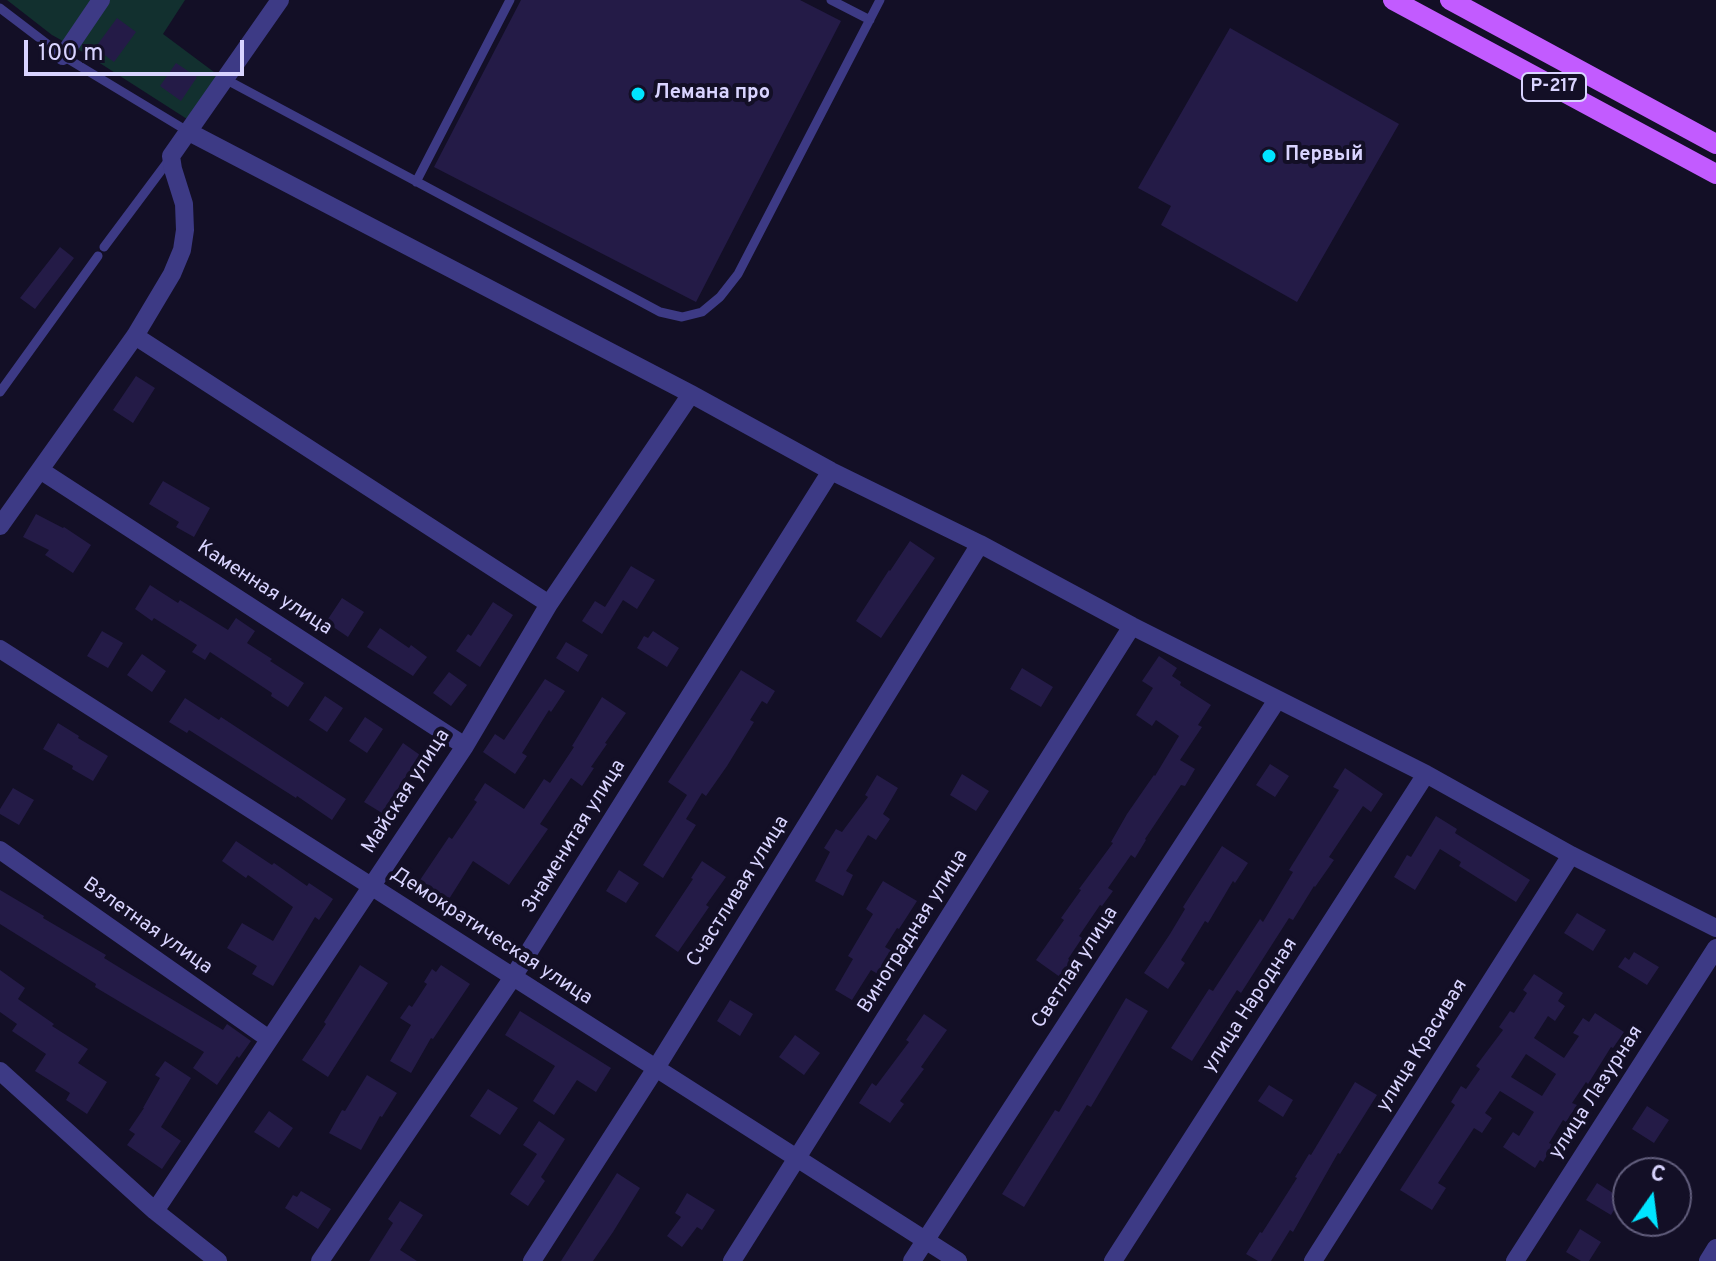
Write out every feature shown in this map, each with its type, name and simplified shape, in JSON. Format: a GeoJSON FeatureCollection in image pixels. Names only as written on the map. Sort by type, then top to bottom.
{"type":"FeatureCollection","features":[{"type":"Feature","properties":{"kind":"main road","name":"Р-217"},"geometry":{"type":"LineString","coordinates":[[1393,0],[1716,174]]}},
{"type":"Feature","properties":{"kind":"main road","name":"Р-217"},"geometry":{"type":"LineString","coordinates":[[1450,0],[1716,144]]}},
{"type":"Feature","properties":{"kind":"street"},"geometry":{"type":"LineString","coordinates":[[63,56],[101,0]]}},
{"type":"Feature","properties":{"kind":"street"},"geometry":{"type":"LineString","coordinates":[[0,526],[135,336],[172,274],[182,250],[185,230],[184,204],[171,156],[280,0]]}},
{"type":"Feature","properties":{"kind":"street"},"geometry":{"type":"LineString","coordinates":[[189,132],[691,394],[831,471],[980,544],[1132,626],[1426,774],[1571,855],[1716,928]]}},
{"type":"Feature","properties":{"kind":"street"},"geometry":{"type":"LineString","coordinates":[[135,336],[549,604]]}},
{"type":"Feature","properties":{"kind":"street","name":"Майская улица"},"geometry":{"type":"LineString","coordinates":[[155,1211],[465,746],[549,604],[691,394]]}},
{"type":"Feature","properties":{"kind":"street","name":"Каменная улица"},"geometry":{"type":"LineString","coordinates":[[40,470],[465,746]]}},
{"type":"Feature","properties":{"kind":"street","name":"Знаменитая улица"},"geometry":{"type":"LineString","coordinates":[[320,1261],[513,977],[831,471]]}},
{"type":"Feature","properties":{"kind":"street","name":"Счастливая улица"},"geometry":{"type":"LineString","coordinates":[[532,1261],[656,1068],[980,544]]}},
{"type":"Feature","properties":{"kind":"street","name":"Виноградная улица"},"geometry":{"type":"LineString","coordinates":[[732,1261],[1132,626]]}},
{"type":"Feature","properties":{"kind":"street","name":"Демократическая улица"},"geometry":{"type":"LineString","coordinates":[[0,649],[958,1261]]}},
{"type":"Feature","properties":{"kind":"street","name":"Светлая улица"},"geometry":{"type":"LineString","coordinates":[[912,1261],[1277,700]]}},
{"type":"Feature","properties":{"kind":"street","name":"улица Народная"},"geometry":{"type":"LineString","coordinates":[[1113,1261],[1426,774]]}},
{"type":"Feature","properties":{"kind":"street","name":"Взлетная улица"},"geometry":{"type":"LineString","coordinates":[[0,850],[269,1039]]}},
{"type":"Feature","properties":{"kind":"street","name":"улица Красивая"},"geometry":{"type":"LineString","coordinates":[[1313,1261],[1571,855]]}},
{"type":"Feature","properties":{"kind":"street","name":"улица Лазурная"},"geometry":{"type":"LineString","coordinates":[[1515,1261],[1716,948]]}},
{"type":"Feature","properties":{"kind":"street"},"geometry":{"type":"LineString","coordinates":[[0,1071],[155,1211],[218,1261]]}},
{"type":"Feature","properties":{"kind":"street"},"geometry":{"type":"LineString","coordinates":[[1708,1261],[1716,1248]]}},
{"type":"Feature","properties":{"kind":"lane"},"geometry":{"type":"LineString","coordinates":[[416,182],[510,0]]}},
{"type":"Feature","properties":{"kind":"lane"},"geometry":{"type":"LineString","coordinates":[[831,0],[870,20]]}},
{"type":"Feature","properties":{"kind":"lane"},"geometry":{"type":"LineString","coordinates":[[225,79],[660,312],[682,317],[702,312],[720,297],[738,274],[880,0]]}},
{"type":"Feature","properties":{"kind":"lane"},"geometry":{"type":"LineString","coordinates":[[0,8],[63,56],[189,132]]}},
{"type":"Feature","properties":{"kind":"lane"},"geometry":{"type":"LineString","coordinates":[[104,247],[171,156]]}},
{"type":"Feature","properties":{"kind":"lane"},"geometry":{"type":"LineString","coordinates":[[0,392],[98,256]]}},
{"type":"Feature","properties":{"kind":"green space"},"geometry":{"type":"Polygon","coordinates":[[[7,0],[185,0],[163,34],[218,75],[187,119],[52,35],[7,0]]]}},
{"type":"Feature","properties":{"kind":"building","name":"Лемана про"},"geometry":{"type":"Polygon","coordinates":[[[521,0],[800,0],[841,21],[696,302],[434,167],[521,0]]]}},
{"type":"Feature","properties":{"kind":"building"},"geometry":{"type":"Polygon","coordinates":[[[117,18],[136,32],[114,62],[95,48],[117,18]]]}},
{"type":"Feature","properties":{"kind":"building","name":"Первый"},"geometry":{"type":"Polygon","coordinates":[[[1230,28],[1399,124],[1297,302],[1161,225],[1171,206],[1138,188],[1230,28]]]}},
{"type":"Feature","properties":{"kind":"building"},"geometry":{"type":"Polygon","coordinates":[[[176,63],[197,77],[181,101],[160,86],[176,63]]]}},
{"type":"Feature","properties":{"kind":"building"},"geometry":{"type":"Polygon","coordinates":[[[60,247],[74,258],[35,309],[20,298],[60,247]]]}},
{"type":"Feature","properties":{"kind":"building"},"geometry":{"type":"Polygon","coordinates":[[[136,376],[155,388],[133,423],[113,410],[136,376]]]}},
{"type":"Feature","properties":{"kind":"building"},"geometry":{"type":"Polygon","coordinates":[[[163,481],[210,508],[194,537],[176,527],[179,522],[149,504],[163,481]]]}},
{"type":"Feature","properties":{"kind":"building"},"geometry":{"type":"Polygon","coordinates":[[[36,514],[64,527],[91,545],[73,573],[45,555],[49,550],[23,537],[36,514]]]}},
{"type":"Feature","properties":{"kind":"building"},"geometry":{"type":"Polygon","coordinates":[[[910,541],[935,558],[881,638],[856,621],[910,541]]]}},
{"type":"Feature","properties":{"kind":"building"},"geometry":{"type":"Polygon","coordinates":[[[631,566],[655,580],[637,609],[623,600],[602,634],[582,621],[595,601],[605,607],[631,566]]]}},
{"type":"Feature","properties":{"kind":"building"},"geometry":{"type":"Polygon","coordinates":[[[150,585],[228,630],[236,618],[255,631],[247,643],[304,683],[288,707],[210,652],[205,660],[192,652],[197,645],[135,609],[150,585]]]}},
{"type":"Feature","properties":{"kind":"building"},"geometry":{"type":"Polygon","coordinates":[[[342,598],[364,612],[348,637],[326,622],[342,598]]]}},
{"type":"Feature","properties":{"kind":"building"},"geometry":{"type":"Polygon","coordinates":[[[493,602],[513,615],[480,667],[456,651],[468,634],[471,636],[493,602]]]}},
{"type":"Feature","properties":{"kind":"building"},"geometry":{"type":"Polygon","coordinates":[[[380,628],[427,657],[413,676],[367,647],[380,628]]]}},
{"type":"Feature","properties":{"kind":"building"},"geometry":{"type":"Polygon","coordinates":[[[102,631],[123,643],[108,668],[87,656],[102,631]]]}},
{"type":"Feature","properties":{"kind":"building"},"geometry":{"type":"Polygon","coordinates":[[[653,631],[679,648],[667,667],[637,648],[644,636],[648,638],[653,631]]]}},
{"type":"Feature","properties":{"kind":"building"},"geometry":{"type":"Polygon","coordinates":[[[566,642],[588,655],[578,672],[556,658],[566,642]]]}},
{"type":"Feature","properties":{"kind":"building"},"geometry":{"type":"Polygon","coordinates":[[[142,654],[166,671],[152,692],[127,675],[142,654]]]}},
{"type":"Feature","properties":{"kind":"building"},"geometry":{"type":"Polygon","coordinates":[[[1159,656],[1177,668],[1172,676],[1181,682],[1180,685],[1211,705],[1198,725],[1202,727],[1180,760],[1195,769],[1185,786],[1181,785],[1135,858],[1131,855],[1108,888],[1113,891],[1079,936],[1082,938],[1060,977],[1036,960],[1179,736],[1156,720],[1152,726],[1136,715],[1153,688],[1142,681],[1159,656]]]}},
{"type":"Feature","properties":{"kind":"building"},"geometry":{"type":"Polygon","coordinates":[[[1022,668],[1053,687],[1041,707],[1010,689],[1022,668]]]}},
{"type":"Feature","properties":{"kind":"building"},"geometry":{"type":"Polygon","coordinates":[[[741,670],[775,691],[767,704],[762,701],[750,720],[754,722],[727,766],[706,796],[702,793],[686,819],[696,825],[663,878],[643,865],[687,795],[668,782],[741,670]]]}},
{"type":"Feature","properties":{"kind":"building"},"geometry":{"type":"Polygon","coordinates":[[[449,672],[467,685],[451,706],[433,693],[449,672]]]}},
{"type":"Feature","properties":{"kind":"building"},"geometry":{"type":"Polygon","coordinates":[[[545,679],[565,691],[522,753],[527,756],[515,774],[483,752],[495,734],[504,740],[545,679]]]}},
{"type":"Feature","properties":{"kind":"building"},"geometry":{"type":"Polygon","coordinates":[[[325,696],[343,708],[327,732],[309,720],[325,696]]]}},
{"type":"Feature","properties":{"kind":"building"},"geometry":{"type":"Polygon","coordinates":[[[602,697],[626,713],[605,743],[582,786],[571,778],[540,824],[548,829],[509,885],[473,861],[449,899],[420,880],[477,802],[474,800],[485,783],[524,809],[544,779],[550,783],[602,697]]]}},
{"type":"Feature","properties":{"kind":"building"},"geometry":{"type":"Polygon","coordinates":[[[185,698],[219,720],[221,717],[346,799],[332,820],[189,730],[187,733],[169,722],[185,698]]]}},
{"type":"Feature","properties":{"kind":"building"},"geometry":{"type":"Polygon","coordinates":[[[365,717],[383,729],[367,753],[349,741],[365,717]]]}},
{"type":"Feature","properties":{"kind":"building"},"geometry":{"type":"Polygon","coordinates":[[[58,723],[108,756],[93,781],[43,749],[58,723]]]}},
{"type":"Feature","properties":{"kind":"building"},"geometry":{"type":"Polygon","coordinates":[[[403,743],[420,755],[382,813],[364,802],[403,743]]]}},
{"type":"Feature","properties":{"kind":"building"},"geometry":{"type":"Polygon","coordinates":[[[1270,764],[1289,776],[1275,797],[1256,785],[1270,764]]]}},
{"type":"Feature","properties":{"kind":"building"},"geometry":{"type":"Polygon","coordinates":[[[1345,768],[1383,794],[1371,812],[1363,806],[1329,857],[1334,860],[1293,920],[1289,918],[1241,993],[1237,990],[1192,1061],[1171,1048],[1260,919],[1263,922],[1293,872],[1289,870],[1339,790],[1333,787],[1345,768]]]}},
{"type":"Feature","properties":{"kind":"building"},"geometry":{"type":"Polygon","coordinates":[[[962,774],[989,791],[976,811],[950,795],[962,774]]]}},
{"type":"Feature","properties":{"kind":"building"},"geometry":{"type":"Polygon","coordinates":[[[877,775],[898,788],[883,814],[890,819],[876,840],[868,835],[846,871],[853,875],[843,896],[815,881],[830,852],[824,848],[836,829],[842,832],[868,797],[865,795],[877,775]]]}},
{"type":"Feature","properties":{"kind":"building"},"geometry":{"type":"Polygon","coordinates":[[[13,788],[34,800],[19,825],[0,814],[13,788]]]}},
{"type":"Feature","properties":{"kind":"building"},"geometry":{"type":"Polygon","coordinates":[[[1436,816],[1457,829],[1455,833],[1530,880],[1516,902],[1459,866],[1461,862],[1440,849],[1415,890],[1394,877],[1407,855],[1411,857],[1436,816]]]}},
{"type":"Feature","properties":{"kind":"building"},"geometry":{"type":"Polygon","coordinates":[[[236,841],[333,899],[319,920],[315,917],[273,986],[252,974],[257,966],[227,948],[242,923],[273,941],[293,907],[222,861],[236,841]]]}},
{"type":"Feature","properties":{"kind":"building"},"geometry":{"type":"Polygon","coordinates":[[[1222,846],[1248,863],[1235,883],[1233,881],[1208,923],[1205,921],[1181,960],[1185,963],[1168,989],[1144,973],[1222,846]]]}},
{"type":"Feature","properties":{"kind":"building"},"geometry":{"type":"Polygon","coordinates":[[[702,861],[726,877],[678,952],[655,936],[702,861]]]}},
{"type":"Feature","properties":{"kind":"building"},"geometry":{"type":"Polygon","coordinates":[[[619,870],[639,883],[626,903],[606,891],[619,870]]]}},
{"type":"Feature","properties":{"kind":"building"},"geometry":{"type":"Polygon","coordinates":[[[883,881],[917,901],[885,947],[897,954],[883,977],[871,970],[852,1000],[835,990],[853,959],[848,956],[873,914],[866,909],[883,881]]]}},
{"type":"Feature","properties":{"kind":"building"},"geometry":{"type":"Polygon","coordinates":[[[0,890],[223,1030],[227,1024],[251,1041],[217,1085],[193,1068],[204,1052],[95,987],[96,984],[0,924],[0,890]]]}},
{"type":"Feature","properties":{"kind":"building"},"geometry":{"type":"Polygon","coordinates":[[[1577,913],[1606,930],[1593,951],[1564,933],[1577,913]]]}},
{"type":"Feature","properties":{"kind":"building"},"geometry":{"type":"Polygon","coordinates":[[[1634,952],[1659,967],[1647,985],[1618,967],[1625,957],[1629,960],[1634,952]]]}},
{"type":"Feature","properties":{"kind":"building"},"geometry":{"type":"Polygon","coordinates":[[[360,965],[388,983],[328,1077],[302,1060],[360,965]]]}},
{"type":"Feature","properties":{"kind":"building"},"geometry":{"type":"Polygon","coordinates":[[[441,965],[470,984],[431,1038],[411,1073],[390,1061],[411,1025],[400,1018],[409,1005],[412,1007],[427,984],[424,982],[432,969],[436,972],[441,965]]]}},
{"type":"Feature","properties":{"kind":"building"},"geometry":{"type":"Polygon","coordinates":[[[0,970],[25,988],[18,999],[88,1049],[78,1063],[107,1082],[87,1114],[66,1100],[70,1093],[35,1071],[46,1054],[12,1031],[17,1024],[0,1012],[0,970]]]}},
{"type":"Feature","properties":{"kind":"building"},"geometry":{"type":"Polygon","coordinates":[[[1534,974],[1563,993],[1558,1001],[1565,1006],[1555,1021],[1548,1016],[1534,1038],[1564,1058],[1579,1036],[1573,1033],[1583,1018],[1589,1022],[1595,1013],[1624,1032],[1572,1103],[1577,1105],[1549,1143],[1553,1145],[1543,1162],[1540,1160],[1535,1168],[1503,1147],[1513,1132],[1519,1136],[1534,1112],[1500,1091],[1485,1113],[1492,1118],[1482,1133],[1474,1128],[1438,1183],[1446,1188],[1432,1210],[1400,1190],[1455,1105],[1451,1102],[1461,1086],[1466,1089],[1480,1069],[1476,1066],[1503,1030],[1499,1027],[1510,1011],[1514,1013],[1527,993],[1523,990],[1534,974]],[[1526,1054],[1511,1077],[1542,1096],[1556,1074],[1526,1054]]]}},
{"type":"Feature","properties":{"kind":"building"},"geometry":{"type":"Polygon","coordinates":[[[1126,998],[1148,1011],[1091,1107],[1087,1105],[1024,1207],[1002,1194],[1055,1110],[1059,1112],[1126,998]]]}},
{"type":"Feature","properties":{"kind":"building"},"geometry":{"type":"Polygon","coordinates":[[[730,1000],[753,1014],[740,1036],[717,1021],[730,1000]]]}},
{"type":"Feature","properties":{"kind":"building"},"geometry":{"type":"Polygon","coordinates":[[[520,1011],[611,1068],[596,1092],[577,1080],[554,1115],[533,1101],[555,1066],[505,1035],[520,1011]]]}},
{"type":"Feature","properties":{"kind":"building"},"geometry":{"type":"Polygon","coordinates":[[[924,1014],[947,1030],[900,1101],[904,1104],[890,1123],[859,1103],[872,1083],[876,1086],[909,1042],[906,1040],[924,1014]]]}},
{"type":"Feature","properties":{"kind":"building"},"geometry":{"type":"Polygon","coordinates":[[[795,1035],[820,1053],[804,1075],[779,1057],[795,1035]]]}},
{"type":"Feature","properties":{"kind":"building"},"geometry":{"type":"Polygon","coordinates":[[[165,1061],[191,1078],[161,1127],[181,1141],[162,1169],[127,1145],[135,1134],[129,1130],[160,1078],[155,1075],[165,1061]]]}},
{"type":"Feature","properties":{"kind":"building"},"geometry":{"type":"Polygon","coordinates":[[[367,1075],[397,1093],[361,1150],[329,1133],[367,1075]]]}},
{"type":"Feature","properties":{"kind":"building"},"geometry":{"type":"Polygon","coordinates":[[[1355,1082],[1377,1095],[1338,1153],[1293,1232],[1290,1230],[1271,1261],[1258,1261],[1246,1254],[1297,1178],[1355,1082]]]}},
{"type":"Feature","properties":{"kind":"building"},"geometry":{"type":"Polygon","coordinates":[[[1269,1085],[1293,1100],[1283,1117],[1258,1101],[1269,1085]]]}},
{"type":"Feature","properties":{"kind":"building"},"geometry":{"type":"Polygon","coordinates":[[[488,1089],[518,1108],[500,1135],[470,1116],[488,1089]]]}},
{"type":"Feature","properties":{"kind":"building"},"geometry":{"type":"Polygon","coordinates":[[[1647,1106],[1669,1120],[1654,1143],[1632,1129],[1647,1106]]]}},
{"type":"Feature","properties":{"kind":"building"},"geometry":{"type":"Polygon","coordinates":[[[269,1111],[293,1128],[279,1148],[254,1132],[269,1111]]]}},
{"type":"Feature","properties":{"kind":"building"},"geometry":{"type":"Polygon","coordinates":[[[539,1121],[565,1139],[541,1177],[545,1181],[528,1206],[510,1194],[537,1154],[523,1145],[539,1121]]]}},
{"type":"Feature","properties":{"kind":"building"},"geometry":{"type":"Polygon","coordinates":[[[617,1173],[640,1188],[613,1232],[593,1261],[561,1261],[617,1173]]]}},
{"type":"Feature","properties":{"kind":"building"},"geometry":{"type":"Polygon","coordinates":[[[1597,1183],[1612,1192],[1612,1213],[1611,1215],[1586,1200],[1597,1183]]]}},
{"type":"Feature","properties":{"kind":"building"},"geometry":{"type":"Polygon","coordinates":[[[301,1191],[331,1209],[318,1229],[285,1208],[293,1195],[297,1197],[301,1191]]]}},
{"type":"Feature","properties":{"kind":"building"},"geometry":{"type":"Polygon","coordinates":[[[687,1193],[715,1210],[702,1230],[697,1227],[682,1247],[667,1236],[681,1217],[675,1213],[687,1193]]]}},
{"type":"Feature","properties":{"kind":"building"},"geometry":{"type":"Polygon","coordinates":[[[400,1201],[423,1215],[400,1250],[417,1261],[369,1261],[393,1223],[388,1219],[400,1201]]]}},
{"type":"Feature","properties":{"kind":"building"},"geometry":{"type":"Polygon","coordinates":[[[1580,1229],[1601,1242],[1589,1261],[1581,1261],[1566,1252],[1580,1229]]]}},
{"type":"Feature","properties":{"kind":"place","name":"Лемана про"},"geometry":{"type":"Point","coordinates":[638,94]}},
{"type":"Feature","properties":{"kind":"place","name":"Первый"},"geometry":{"type":"Point","coordinates":[1269,156]}}]}
